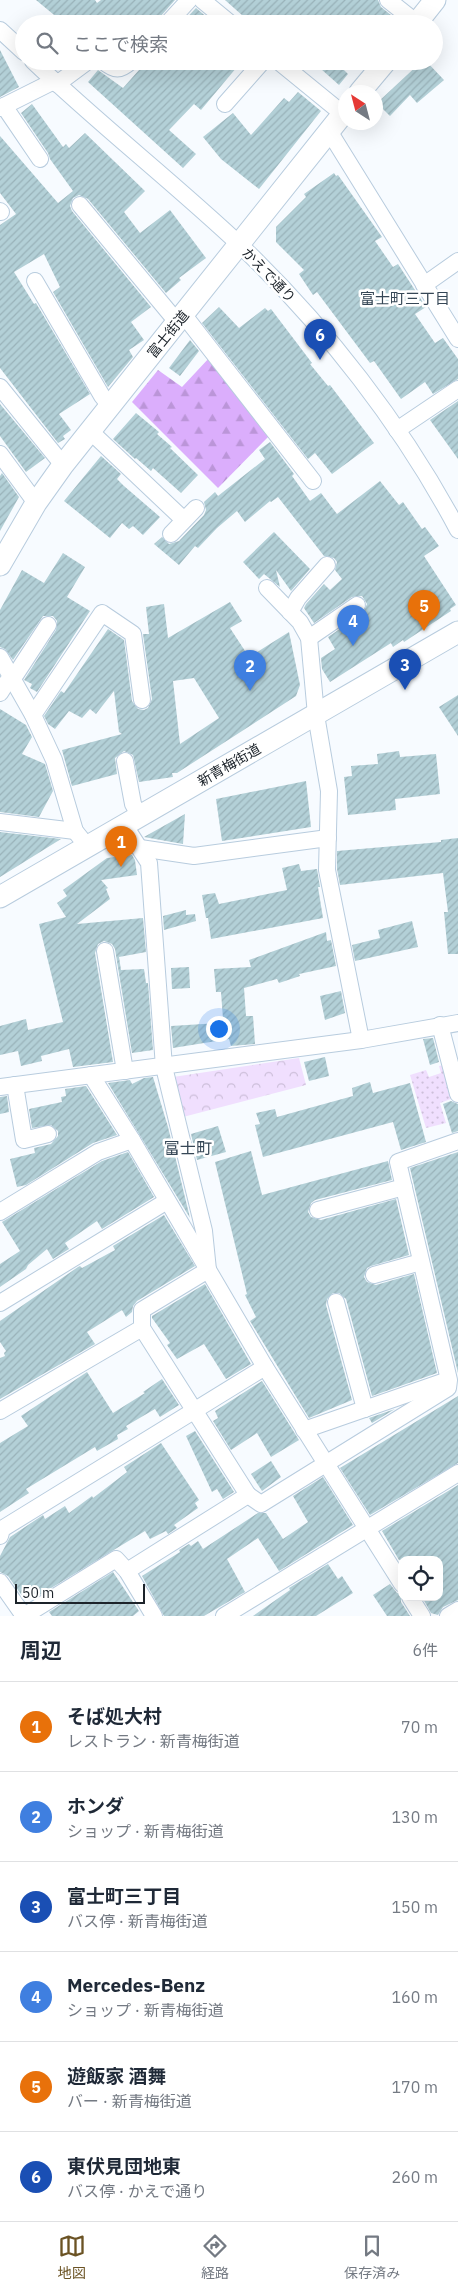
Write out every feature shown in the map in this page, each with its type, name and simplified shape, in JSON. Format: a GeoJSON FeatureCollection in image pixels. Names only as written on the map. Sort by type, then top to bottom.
{"type":"FeatureCollection","features":[{"type":"Feature","properties":{"kind":"main road"},"geometry":{"type":"LineString","coordinates":[[423,15],[435,0]]}},
{"type":"Feature","properties":{"kind":"main road"},"geometry":{"type":"LineString","coordinates":[[366,85],[378,70]]}},
{"type":"Feature","properties":{"kind":"main road","name":"富士街道"},"geometry":{"type":"LineString","coordinates":[[0,565],[36,503],[63,465],[338,120]]}},
{"type":"Feature","properties":{"kind":"main road","name":"新青梅街道"},"geometry":{"type":"LineString","coordinates":[[0,897],[81,839],[132,821],[458,632]]}},
{"type":"Feature","properties":{"kind":"street"},"geometry":{"type":"LineString","coordinates":[[175,15],[189,0]]}},
{"type":"Feature","properties":{"kind":"street"},"geometry":{"type":"LineString","coordinates":[[202,0],[221,15]]}},
{"type":"Feature","properties":{"kind":"street"},"geometry":{"type":"LineString","coordinates":[[388,0],[406,15]]}},
{"type":"Feature","properties":{"kind":"street"},"geometry":{"type":"LineString","coordinates":[[0,30],[15,44]]}},
{"type":"Feature","properties":{"kind":"street","name":"かえで通り"},"geometry":{"type":"LineString","coordinates":[[43,70],[240,245],[278,283],[321,332],[397,430],[439,494],[458,530]]}},
{"type":"Feature","properties":{"kind":"street"},"geometry":{"type":"LineString","coordinates":[[40,159],[2,107],[56,82],[74,70]]}},
{"type":"Feature","properties":{"kind":"street"},"geometry":{"type":"LineString","coordinates":[[225,104],[255,70]]}},
{"type":"Feature","properties":{"kind":"street"},"geometry":{"type":"LineString","coordinates":[[290,70],[338,107]]}},
{"type":"Feature","properties":{"kind":"street"},"geometry":{"type":"LineString","coordinates":[[329,132],[458,340]]}},
{"type":"Feature","properties":{"kind":"street"},"geometry":{"type":"LineString","coordinates":[[80,205],[180,318],[313,481]]}},
{"type":"Feature","properties":{"kind":"street"},"geometry":{"type":"LineString","coordinates":[[424,285],[458,261]]}},
{"type":"Feature","properties":{"kind":"street"},"geometry":{"type":"LineString","coordinates":[[35,281],[102,396],[110,406]]}},
{"type":"Feature","properties":{"kind":"street"},"geometry":{"type":"LineString","coordinates":[[0,386],[63,465]]}},
{"type":"Feature","properties":{"kind":"street"},"geometry":{"type":"LineString","coordinates":[[397,430],[458,389]]}},
{"type":"Feature","properties":{"kind":"street"},"geometry":{"type":"LineString","coordinates":[[90,432],[184,520]]}},
{"type":"Feature","properties":{"kind":"street"},"geometry":{"type":"LineString","coordinates":[[0,454],[36,503]]}},
{"type":"Feature","properties":{"kind":"street"},"geometry":{"type":"LineString","coordinates":[[171,534],[196,508]]}},
{"type":"Feature","properties":{"kind":"street"},"geometry":{"type":"LineString","coordinates":[[290,612],[298,598],[327,565]]}},
{"type":"Feature","properties":{"kind":"street"},"geometry":{"type":"LineString","coordinates":[[267,588],[300,622],[309,638],[316,715],[329,791],[327,870],[361,1040]]}},
{"type":"Feature","properties":{"kind":"street"},"geometry":{"type":"LineString","coordinates":[[309,638],[357,605]]}},
{"type":"Feature","properties":{"kind":"street"},"geometry":{"type":"LineString","coordinates":[[33,715],[102,613],[133,634],[142,700]]}},
{"type":"Feature","properties":{"kind":"street"},"geometry":{"type":"LineString","coordinates":[[0,693],[12,679],[48,625]]}},
{"type":"Feature","properties":{"kind":"street"},"geometry":{"type":"LineString","coordinates":[[0,657],[33,715],[54,760],[81,839]]}},
{"type":"Feature","properties":{"kind":"street"},"geometry":{"type":"LineString","coordinates":[[125,762],[133,804],[132,821],[140,848],[149,863],[164,1067],[204,1230],[208,1270]]}},
{"type":"Feature","properties":{"kind":"street"},"geometry":{"type":"LineString","coordinates":[[0,822],[81,839]]}},
{"type":"Feature","properties":{"kind":"street"},"geometry":{"type":"LineString","coordinates":[[140,848],[194,856],[328,838]]}},
{"type":"Feature","properties":{"kind":"street"},"geometry":{"type":"LineString","coordinates":[[105,951],[125,1071]]}},
{"type":"Feature","properties":{"kind":"street"},"geometry":{"type":"LineString","coordinates":[[48,1134],[24,1140],[8,1086],[361,1040],[458,1023]]}},
{"type":"Feature","properties":{"kind":"street"},"geometry":{"type":"LineString","coordinates":[[440,1025],[458,1094]]}},
{"type":"Feature","properties":{"kind":"street"},"geometry":{"type":"LineString","coordinates":[[92,1075],[265,1367],[398,1578]]}},
{"type":"Feature","properties":{"kind":"street"},"geometry":{"type":"LineString","coordinates":[[0,1212],[98,1152],[132,1140]]}},
{"type":"Feature","properties":{"kind":"street"},"geometry":{"type":"LineString","coordinates":[[208,1270],[142,1310],[142,1328],[248,1495],[261,1504],[448,1388],[453,1379],[421,1262],[398,1162],[458,1141]]}},
{"type":"Feature","properties":{"kind":"street"},"geometry":{"type":"LineString","coordinates":[[318,1210],[404,1187]]}},
{"type":"Feature","properties":{"kind":"street"},"geometry":{"type":"LineString","coordinates":[[0,1304],[167,1201]]}},
{"type":"Feature","properties":{"kind":"street"},"geometry":{"type":"LineString","coordinates":[[374,1274],[421,1262]]}},
{"type":"Feature","properties":{"kind":"street"},"geometry":{"type":"LineString","coordinates":[[336,1302],[365,1409]]}},
{"type":"Feature","properties":{"kind":"street"},"geometry":{"type":"LineString","coordinates":[[0,1411],[142,1328]]}},
{"type":"Feature","properties":{"kind":"street"},"geometry":{"type":"LineString","coordinates":[[1,1530],[265,1367]]}},
{"type":"Feature","properties":{"kind":"street"},"geometry":{"type":"LineString","coordinates":[[304,1430],[453,1379]]}},
{"type":"Feature","properties":{"kind":"street"},"geometry":{"type":"LineString","coordinates":[[224,1616],[458,1473]]}},
{"type":"Feature","properties":{"kind":"street"},"geometry":{"type":"LineString","coordinates":[[127,1571],[248,1495]]}},
{"type":"Feature","properties":{"kind":"street"},"geometry":{"type":"LineString","coordinates":[[0,1582],[24,1616],[116,1559],[127,1571],[154,1616]]}},
{"type":"Feature","properties":{"kind":"street"},"geometry":{"type":"LineString","coordinates":[[413,1601],[422,1616]]}},
{"type":"Feature","properties":{"kind":"street"},"geometry":{"type":"LineString","coordinates":[[448,1616],[458,1610]]}},
{"type":"Feature","properties":{"kind":"green space"},"geometry":{"type":"Polygon","coordinates":[[[210,357],[270,435],[218,488],[132,402],[158,370],[182,387],[210,357]]]}},
{"type":"Feature","properties":{"kind":"green space"},"geometry":{"type":"Polygon","coordinates":[[[299,1058],[306,1085],[183,1117],[173,1077],[299,1058]]]}},
{"type":"Feature","properties":{"kind":"green space"},"geometry":{"type":"Polygon","coordinates":[[[444,1065],[456,1097],[440,1103],[446,1123],[426,1128],[410,1075],[426,1070],[429,1077],[441,1073],[439,1066],[444,1065]]]}},
{"type":"Feature","properties":{"kind":"building"},"geometry":{"type":"Polygon","coordinates":[[[36,0],[95,0],[97,3],[101,0],[175,0],[162,15],[54,15],[36,0]]]}},
{"type":"Feature","properties":{"kind":"building"},"geometry":{"type":"Polygon","coordinates":[[[225,0],[378,0],[381,7],[391,15],[242,15],[225,0]]]}},
{"type":"Feature","properties":{"kind":"building"},"geometry":{"type":"Polygon","coordinates":[[[196,8],[204,15],[189,15],[196,8]]]}},
{"type":"Feature","properties":{"kind":"building"},"geometry":{"type":"Polygon","coordinates":[[[0,50],[19,87],[0,97],[0,50]]]}},
{"type":"Feature","properties":{"kind":"building"},"geometry":{"type":"Polygon","coordinates":[[[98,70],[123,88],[139,70],[234,70],[201,110],[194,104],[169,130],[196,154],[183,168],[88,82],[98,70]]]}},
{"type":"Feature","properties":{"kind":"building"},"geometry":{"type":"Polygon","coordinates":[[[322,70],[344,70],[348,74],[339,85],[322,70]]]}},
{"type":"Feature","properties":{"kind":"building"},"geometry":{"type":"Polygon","coordinates":[[[412,70],[435,70],[444,80],[417,103],[410,95],[390,116],[383,109],[383,97],[412,70]]]}},
{"type":"Feature","properties":{"kind":"building"},"geometry":{"type":"Polygon","coordinates":[[[298,92],[321,111],[259,189],[221,159],[203,137],[233,113],[251,135],[284,98],[289,102],[298,92]]]}},
{"type":"Feature","properties":{"kind":"building"},"geometry":{"type":"Polygon","coordinates":[[[32,104],[63,147],[66,144],[69,148],[85,133],[145,191],[124,212],[140,233],[170,210],[206,258],[179,278],[181,280],[166,293],[88,199],[79,195],[73,198],[70,206],[72,211],[151,307],[131,322],[144,340],[129,350],[133,357],[108,387],[53,292],[60,287],[44,254],[14,272],[34,304],[36,303],[90,394],[59,414],[71,430],[63,436],[65,439],[58,443],[0,368],[0,225],[16,214],[0,193],[0,136],[58,203],[73,191],[21,113],[32,104]]]}},
{"type":"Feature","properties":{"kind":"building"},"geometry":{"type":"Polygon","coordinates":[[[334,173],[336,176],[338,175],[382,237],[375,241],[393,267],[398,264],[426,307],[415,314],[435,343],[443,338],[458,359],[458,379],[433,394],[425,382],[401,399],[374,361],[370,363],[317,292],[313,295],[299,274],[304,270],[276,242],[276,227],[306,197],[304,194],[334,173]]]}},
{"type":"Feature","properties":{"kind":"building"},"geometry":{"type":"Polygon","coordinates":[[[219,307],[239,328],[265,308],[268,311],[271,309],[312,363],[310,364],[328,386],[330,385],[374,443],[332,474],[315,453],[308,459],[202,323],[219,307]]]}},
{"type":"Feature","properties":{"kind":"building"},"geometry":{"type":"Polygon","coordinates":[[[190,340],[199,351],[180,376],[169,368],[190,340]]]}},
{"type":"Feature","properties":{"kind":"building"},"geometry":{"type":"Polygon","coordinates":[[[458,401],[458,459],[430,420],[458,401]]]}},
{"type":"Feature","properties":{"kind":"building"},"geometry":{"type":"Polygon","coordinates":[[[0,404],[45,458],[26,472],[0,436],[0,404]]]}},
{"type":"Feature","properties":{"kind":"building"},"geometry":{"type":"Polygon","coordinates":[[[136,413],[159,432],[157,434],[198,475],[181,493],[153,468],[151,471],[113,439],[136,413]]]}},
{"type":"Feature","properties":{"kind":"building"},"geometry":{"type":"Polygon","coordinates":[[[270,442],[294,474],[292,476],[310,501],[321,493],[337,514],[380,481],[399,505],[403,502],[422,529],[425,527],[439,546],[424,556],[456,605],[450,609],[451,611],[404,642],[403,640],[393,647],[391,643],[330,682],[322,669],[321,658],[335,649],[328,637],[363,613],[367,604],[362,596],[352,597],[314,623],[304,608],[306,604],[324,584],[330,590],[342,579],[335,570],[337,562],[334,558],[324,556],[278,497],[270,501],[245,522],[237,511],[198,548],[195,546],[179,565],[154,544],[162,537],[169,544],[179,541],[204,515],[206,510],[204,502],[215,492],[218,496],[265,459],[259,450],[270,442]]]}},
{"type":"Feature","properties":{"kind":"building"},"geometry":{"type":"Polygon","coordinates":[[[101,456],[121,474],[117,479],[160,517],[143,535],[133,526],[129,529],[122,523],[110,538],[64,501],[101,456]]]}},
{"type":"Feature","properties":{"kind":"building"},"geometry":{"type":"Polygon","coordinates":[[[2,473],[19,497],[0,531],[0,476],[2,473]]]}},
{"type":"Feature","properties":{"kind":"building"},"geometry":{"type":"Polygon","coordinates":[[[274,532],[310,569],[291,591],[276,570],[280,587],[264,574],[259,579],[243,562],[274,532]]]}},
{"type":"Feature","properties":{"kind":"building"},"geometry":{"type":"Polygon","coordinates":[[[63,553],[85,567],[67,597],[90,611],[37,692],[30,688],[32,684],[24,680],[56,630],[57,621],[53,616],[43,616],[13,660],[5,649],[0,647],[0,610],[22,570],[44,583],[63,553]]]}},
{"type":"Feature","properties":{"kind":"building"},"geometry":{"type":"Polygon","coordinates":[[[230,602],[242,621],[230,628],[249,657],[289,632],[300,685],[296,696],[177,773],[172,773],[173,777],[139,782],[133,755],[124,751],[115,758],[117,774],[72,786],[62,750],[122,734],[119,732],[114,691],[96,714],[90,709],[82,718],[69,711],[55,729],[48,724],[44,716],[61,691],[64,693],[108,629],[124,640],[132,701],[138,709],[144,710],[148,708],[152,699],[143,634],[149,634],[146,607],[164,604],[168,638],[230,602]],[[194,678],[173,681],[180,744],[219,718],[194,678]]]}},
{"type":"Feature","properties":{"kind":"building"},"geometry":{"type":"Polygon","coordinates":[[[458,695],[458,736],[439,707],[458,695]]]}},
{"type":"Feature","properties":{"kind":"building"},"geometry":{"type":"Polygon","coordinates":[[[0,709],[26,725],[32,737],[22,754],[45,764],[53,791],[39,817],[0,812],[0,709]]]}},
{"type":"Feature","properties":{"kind":"building"},"geometry":{"type":"Polygon","coordinates":[[[399,751],[400,757],[436,754],[440,794],[395,799],[396,810],[348,815],[344,777],[352,776],[351,766],[378,764],[377,754],[399,751]]]}},
{"type":"Feature","properties":{"kind":"building"},"geometry":{"type":"Polygon","coordinates":[[[306,781],[311,827],[222,841],[216,799],[306,781]]]}},
{"type":"Feature","properties":{"kind":"building"},"geometry":{"type":"Polygon","coordinates":[[[185,814],[183,844],[144,837],[185,814]]]}},
{"type":"Feature","properties":{"kind":"building"},"geometry":{"type":"Polygon","coordinates":[[[0,832],[61,839],[0,877],[0,832]]]}},
{"type":"Feature","properties":{"kind":"building"},"geometry":{"type":"Polygon","coordinates":[[[458,838],[458,954],[448,954],[444,912],[448,912],[443,873],[340,885],[337,869],[337,851],[441,842],[441,840],[458,838]]]}},
{"type":"Feature","properties":{"kind":"building"},"geometry":{"type":"Polygon","coordinates":[[[132,855],[135,860],[137,875],[101,880],[108,888],[106,889],[110,899],[77,924],[143,918],[146,952],[119,957],[121,970],[144,969],[146,983],[148,983],[153,1050],[132,1053],[115,949],[112,944],[104,941],[98,944],[95,953],[113,1062],[73,1067],[69,1049],[41,1056],[42,1061],[21,1066],[18,1051],[0,1055],[0,1026],[26,1019],[28,1030],[63,1022],[39,924],[66,917],[57,903],[67,896],[63,890],[107,858],[132,855]]]}},
{"type":"Feature","properties":{"kind":"building"},"geometry":{"type":"Polygon","coordinates":[[[299,864],[301,871],[317,869],[323,918],[211,939],[202,895],[215,893],[219,904],[287,890],[282,868],[299,864]]]}},
{"type":"Feature","properties":{"kind":"building"},"geometry":{"type":"Polygon","coordinates":[[[186,910],[186,915],[195,914],[196,921],[164,930],[163,916],[186,910]]]}},
{"type":"Feature","properties":{"kind":"building"},"geometry":{"type":"Polygon","coordinates":[[[412,921],[418,947],[355,961],[352,945],[380,938],[378,930],[412,921]]]}},
{"type":"Feature","properties":{"kind":"building"},"geometry":{"type":"Polygon","coordinates":[[[326,932],[327,941],[331,940],[336,966],[299,974],[300,976],[279,983],[277,979],[244,988],[246,1016],[253,1016],[255,1044],[231,1046],[229,1039],[173,1048],[171,1026],[219,1023],[219,1019],[223,1019],[221,992],[216,992],[214,969],[251,967],[249,960],[326,932]]]}},
{"type":"Feature","properties":{"kind":"building"},"geometry":{"type":"Polygon","coordinates":[[[189,967],[190,988],[172,989],[171,968],[189,967]]]}},
{"type":"Feature","properties":{"kind":"building"},"geometry":{"type":"Polygon","coordinates":[[[341,991],[345,1013],[325,1020],[320,996],[341,991]]]}},
{"type":"Feature","properties":{"kind":"building"},"geometry":{"type":"Polygon","coordinates":[[[433,1038],[439,1062],[430,1065],[423,1039],[433,1038]]]}},
{"type":"Feature","properties":{"kind":"building"},"geometry":{"type":"Polygon","coordinates":[[[325,1057],[329,1076],[309,1081],[304,1062],[325,1057]]]}},
{"type":"Feature","properties":{"kind":"building"},"geometry":{"type":"Polygon","coordinates":[[[153,1077],[168,1127],[190,1218],[108,1083],[130,1080],[132,1084],[144,1078],[153,1077]]]}},
{"type":"Feature","properties":{"kind":"building"},"geometry":{"type":"Polygon","coordinates":[[[370,1082],[373,1093],[410,1083],[426,1142],[401,1150],[393,1122],[263,1157],[255,1125],[260,1124],[256,1113],[275,1109],[277,1117],[353,1096],[352,1088],[370,1082]]]}},
{"type":"Feature","properties":{"kind":"building"},"geometry":{"type":"Polygon","coordinates":[[[86,1086],[117,1135],[93,1143],[26,1185],[17,1187],[10,1159],[35,1153],[34,1148],[51,1144],[58,1136],[58,1131],[51,1125],[32,1128],[29,1109],[62,1102],[61,1097],[66,1096],[65,1089],[86,1086]]]}},
{"type":"Feature","properties":{"kind":"building"},"geometry":{"type":"Polygon","coordinates":[[[7,1096],[9,1112],[0,1114],[0,1097],[7,1096]]]}},
{"type":"Feature","properties":{"kind":"building"},"geometry":{"type":"Polygon","coordinates":[[[451,1101],[458,1104],[458,1131],[452,1133],[443,1104],[451,1101]]]}},
{"type":"Feature","properties":{"kind":"building"},"geometry":{"type":"Polygon","coordinates":[[[218,1126],[226,1152],[197,1160],[191,1134],[218,1126]]]}},
{"type":"Feature","properties":{"kind":"building"},"geometry":{"type":"Polygon","coordinates":[[[251,1151],[262,1195],[388,1161],[392,1180],[315,1200],[311,1203],[308,1212],[311,1217],[321,1220],[396,1199],[409,1255],[371,1266],[367,1268],[364,1277],[367,1282],[376,1285],[414,1274],[437,1373],[372,1396],[346,1299],[339,1293],[333,1293],[327,1299],[326,1305],[352,1400],[309,1418],[250,1321],[256,1317],[245,1295],[247,1294],[215,1162],[251,1151]]]}},
{"type":"Feature","properties":{"kind":"building"},"geometry":{"type":"Polygon","coordinates":[[[128,1152],[154,1197],[102,1229],[97,1221],[65,1243],[69,1249],[53,1259],[47,1249],[28,1265],[26,1269],[0,1287],[0,1264],[20,1251],[2,1222],[102,1161],[128,1152]]]}},
{"type":"Feature","properties":{"kind":"building"},"geometry":{"type":"Polygon","coordinates":[[[458,1152],[458,1373],[410,1168],[458,1152]]]}},
{"type":"Feature","properties":{"kind":"building"},"geometry":{"type":"Polygon","coordinates":[[[164,1215],[195,1266],[137,1301],[133,1306],[132,1312],[126,1317],[122,1310],[87,1332],[95,1344],[0,1399],[0,1358],[5,1356],[4,1353],[6,1351],[0,1342],[0,1321],[78,1267],[82,1268],[115,1250],[113,1246],[164,1215]]]}},
{"type":"Feature","properties":{"kind":"building"},"geometry":{"type":"Polygon","coordinates":[[[205,1284],[251,1364],[226,1379],[204,1344],[177,1359],[167,1345],[170,1343],[152,1318],[152,1316],[205,1284]]]}},
{"type":"Feature","properties":{"kind":"building"},"geometry":{"type":"Polygon","coordinates":[[[87,1372],[113,1413],[145,1393],[143,1392],[162,1379],[179,1405],[160,1417],[155,1409],[126,1426],[128,1429],[117,1435],[118,1439],[97,1451],[95,1447],[26,1489],[29,1493],[0,1512],[0,1443],[28,1426],[21,1416],[87,1372]]]}},
{"type":"Feature","properties":{"kind":"building"},"geometry":{"type":"Polygon","coordinates":[[[262,1381],[299,1440],[271,1457],[257,1433],[231,1450],[213,1421],[218,1418],[215,1411],[262,1381]]]}},
{"type":"Feature","properties":{"kind":"building"},"geometry":{"type":"Polygon","coordinates":[[[458,1396],[458,1463],[370,1515],[340,1468],[458,1396]]]}},
{"type":"Feature","properties":{"kind":"building"},"geometry":{"type":"Polygon","coordinates":[[[395,1409],[372,1423],[369,1418],[395,1409]]]}},
{"type":"Feature","properties":{"kind":"building"},"geometry":{"type":"Polygon","coordinates":[[[195,1431],[234,1492],[223,1499],[217,1489],[212,1492],[186,1436],[195,1431]]]}},
{"type":"Feature","properties":{"kind":"building"},"geometry":{"type":"Polygon","coordinates":[[[161,1443],[199,1500],[195,1503],[198,1508],[174,1525],[177,1528],[168,1534],[166,1531],[150,1539],[145,1531],[38,1596],[36,1593],[25,1600],[8,1576],[0,1572],[0,1556],[10,1537],[43,1515],[45,1519],[65,1506],[69,1513],[92,1496],[93,1498],[127,1472],[124,1467],[161,1443]]]}},
{"type":"Feature","properties":{"kind":"building"},"geometry":{"type":"Polygon","coordinates":[[[271,1461],[281,1477],[262,1491],[251,1474],[271,1461]]]}},
{"type":"Feature","properties":{"kind":"building"},"geometry":{"type":"Polygon","coordinates":[[[323,1477],[353,1525],[279,1571],[258,1538],[227,1559],[245,1592],[204,1616],[164,1616],[142,1576],[180,1552],[179,1550],[189,1544],[191,1546],[198,1541],[203,1549],[258,1513],[266,1513],[283,1539],[308,1522],[293,1496],[323,1477]]]}},
{"type":"Feature","properties":{"kind":"building"},"geometry":{"type":"Polygon","coordinates":[[[458,1485],[458,1600],[443,1607],[438,1615],[431,1613],[424,1601],[443,1601],[443,1556],[398,1556],[398,1558],[382,1531],[458,1485]]]}},
{"type":"Feature","properties":{"kind":"building"},"geometry":{"type":"Polygon","coordinates":[[[328,1564],[338,1579],[342,1576],[353,1593],[316,1616],[253,1616],[290,1590],[289,1588],[328,1564]]]}},
{"type":"Feature","properties":{"kind":"building"},"geometry":{"type":"Polygon","coordinates":[[[113,1572],[139,1611],[133,1616],[52,1616],[49,1612],[113,1572]]]}},
{"type":"Feature","properties":{"kind":"building"},"geometry":{"type":"Polygon","coordinates":[[[390,1584],[398,1593],[398,1601],[401,1601],[410,1616],[387,1616],[373,1595],[390,1584]]]}},
{"type":"Feature","properties":{"kind":"place","name":"東伏見団地東"},"geometry":{"type":"Point","coordinates":[320,360]}},
{"type":"Feature","properties":{"kind":"place","name":"遊飯家 酒舞"},"geometry":{"type":"Point","coordinates":[424,631]}},
{"type":"Feature","properties":{"kind":"place","name":"Mercedes-Benz"},"geometry":{"type":"Point","coordinates":[353,646]}},
{"type":"Feature","properties":{"kind":"place","name":"富士町三丁目"},"geometry":{"type":"Point","coordinates":[405,690]}},
{"type":"Feature","properties":{"kind":"place","name":"ホンダ"},"geometry":{"type":"Point","coordinates":[250,691]}},
{"type":"Feature","properties":{"kind":"place","name":"そば処大村"},"geometry":{"type":"Point","coordinates":[121,867]}},
{"type":"Feature","properties":{"kind":"district","name":"富士町三丁目"},"geometry":{"type":"Point","coordinates":[405,299]}},
{"type":"Feature","properties":{"kind":"district","name":"富士町"},"geometry":{"type":"Point","coordinates":[188,1148]}}]}
